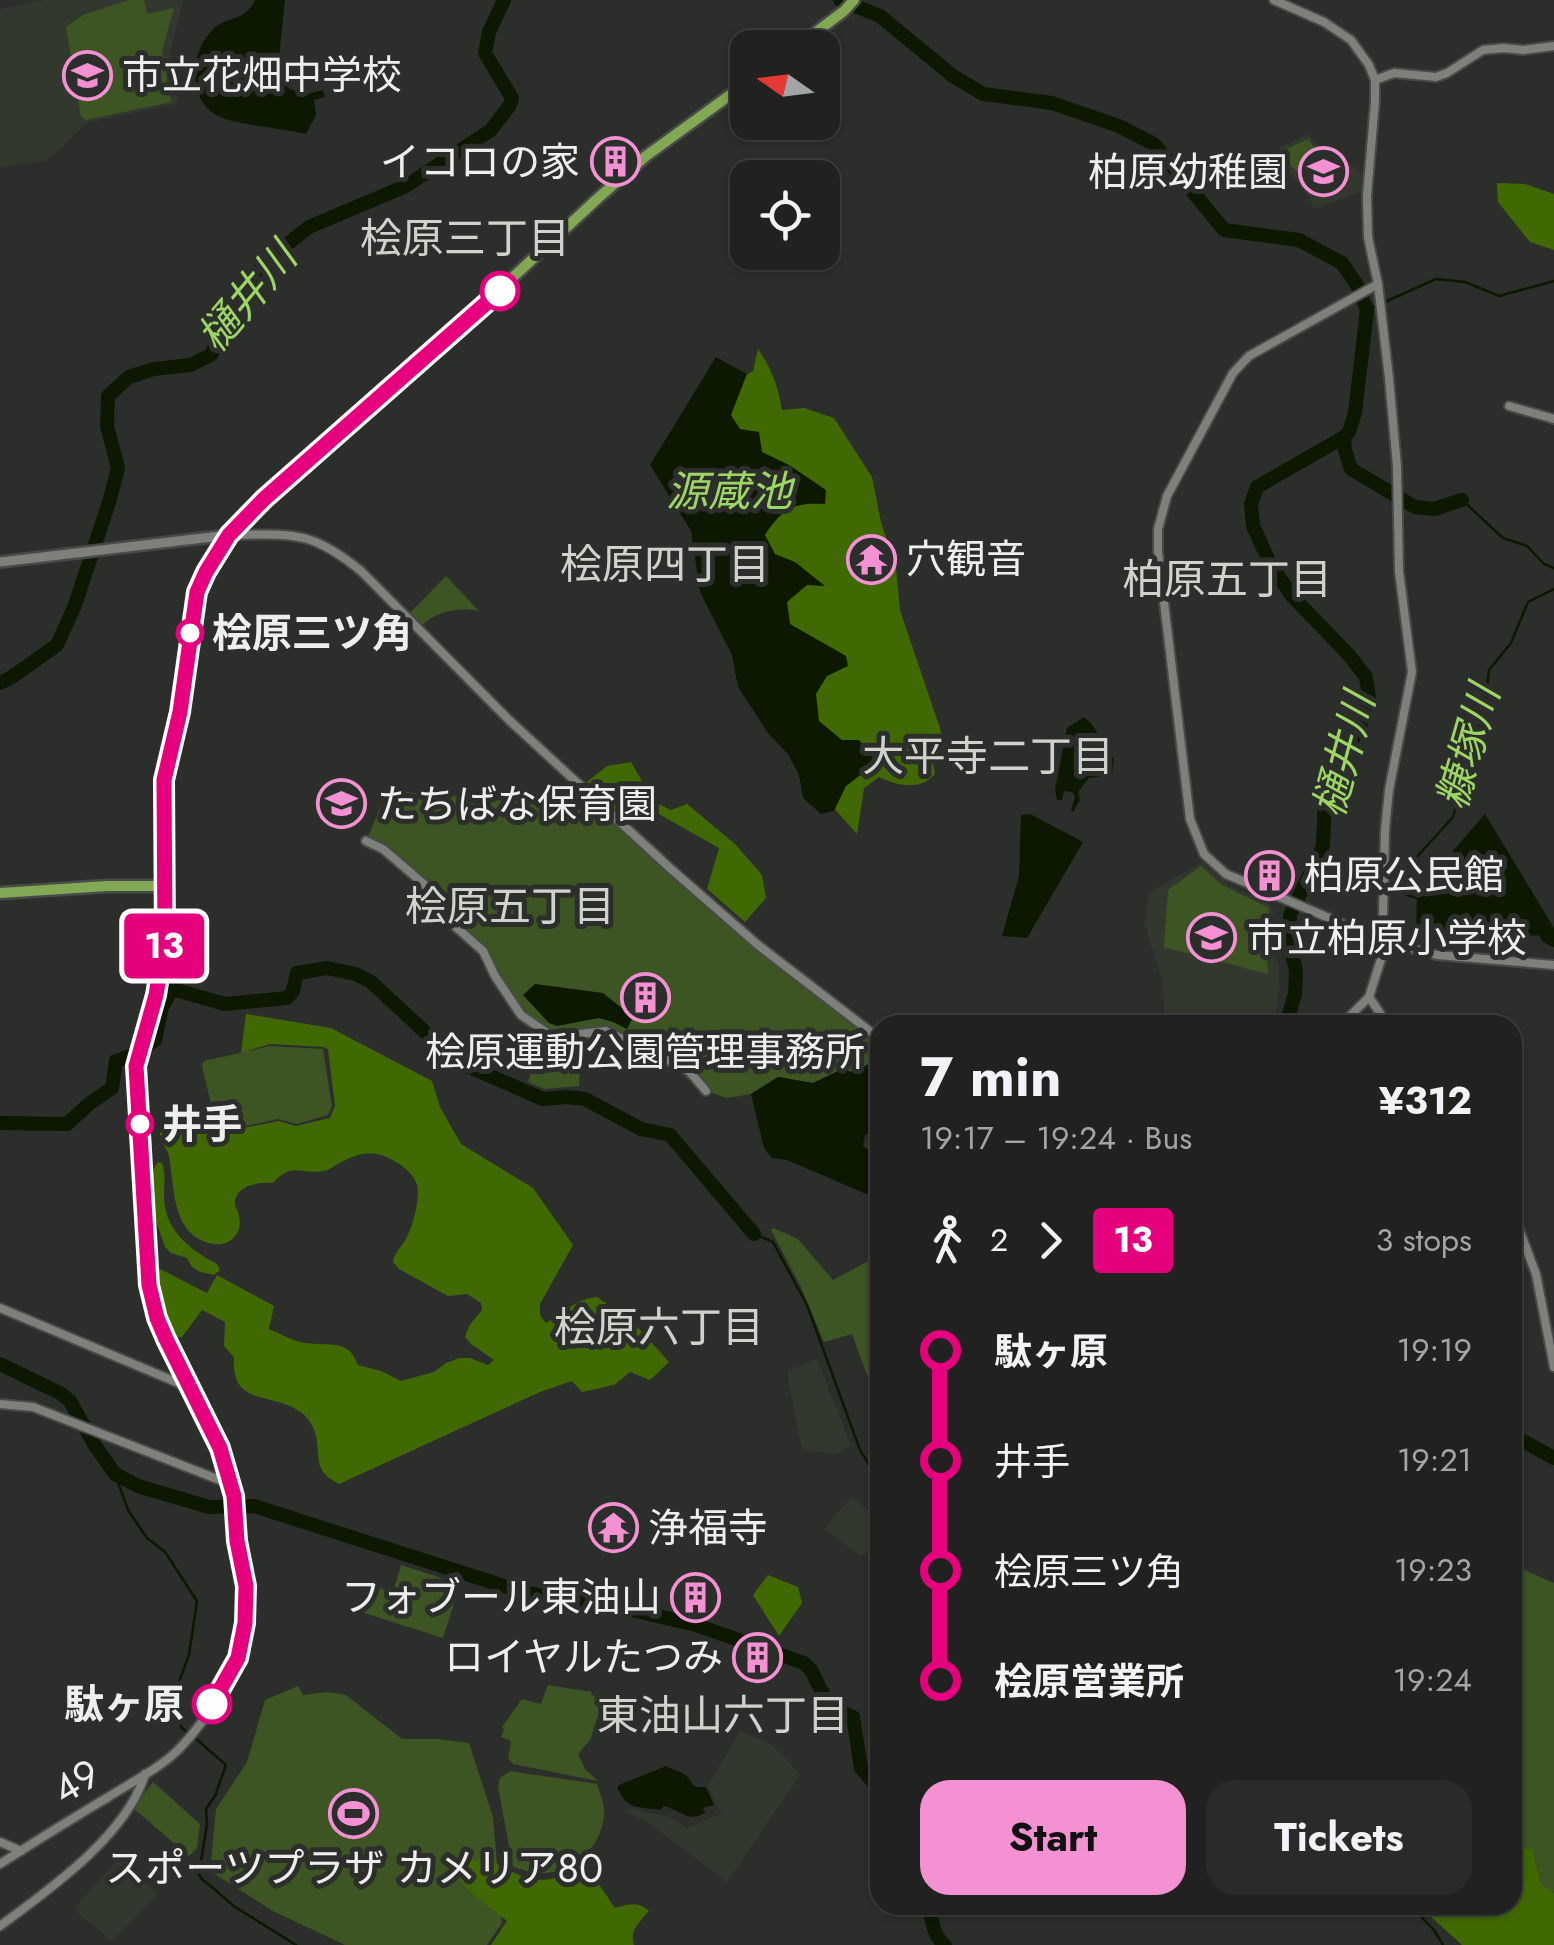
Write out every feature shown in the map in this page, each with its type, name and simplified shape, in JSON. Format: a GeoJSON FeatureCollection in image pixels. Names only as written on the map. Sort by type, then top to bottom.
{"type":"FeatureCollection","features":[{"type":"Feature","properties":{"kind":"main road"},"geometry":{"type":"LineString","coordinates":[[819,30],[854,0]]}},
{"type":"Feature","properties":{"kind":"main road","name":"49"},"geometry":{"type":"LineString","coordinates":[[166,886],[164,780],[180,712],[193,614],[206,572],[229,535],[324,444],[437,348],[622,178],[730,95]]}},
{"type":"Feature","properties":{"kind":"main road"},"geometry":{"type":"LineString","coordinates":[[0,562],[229,535]]}},
{"type":"Feature","properties":{"kind":"main road"},"geometry":{"type":"LineString","coordinates":[[0,893],[166,886]]}},
{"type":"Feature","properties":{"kind":"street"},"geometry":{"type":"LineString","coordinates":[[1274,0],[1324,22],[1351,40],[1375,80],[1368,237],[1387,360],[1398,498],[1399,571],[1412,672],[1389,790],[1382,956],[1369,997],[1351,1015]]}},
{"type":"Feature","properties":{"kind":"street"},"geometry":{"type":"LineString","coordinates":[[1375,80],[1394,73],[1436,77],[1483,50],[1554,46]]}},
{"type":"Feature","properties":{"kind":"street"},"geometry":{"type":"LineString","coordinates":[[1374,286],[1248,356],[1233,372],[1166,496],[1158,529],[1158,552],[1190,820],[1204,854],[1226,874],[1384,942],[1437,955],[1554,964]]}},
{"type":"Feature","properties":{"kind":"street"},"geometry":{"type":"LineString","coordinates":[[1508,406],[1554,419]]}},
{"type":"Feature","properties":{"kind":"street"},"geometry":{"type":"LineString","coordinates":[[229,535],[302,536],[338,552],[509,720],[671,869],[758,945],[870,1031]]}},
{"type":"Feature","properties":{"kind":"street"},"geometry":{"type":"LineString","coordinates":[[366,841],[383,849],[425,885],[456,927],[483,951],[521,1015],[553,1037],[606,1031],[689,1071],[706,1091]]}},
{"type":"Feature","properties":{"kind":"street","name":"49"},"geometry":{"type":"LineString","coordinates":[[0,1864],[176,1752],[194,1732],[225,1683],[238,1658],[245,1623],[246,1586],[234,1496],[220,1448],[157,1318],[149,1285],[138,1061],[156,995],[165,940],[166,886]]}},
{"type":"Feature","properties":{"kind":"street"},"geometry":{"type":"LineString","coordinates":[[1369,997],[1381,1015]]}},
{"type":"Feature","properties":{"kind":"street"},"geometry":{"type":"LineString","coordinates":[[1522,1236],[1536,1274],[1554,1367]]}},
{"type":"Feature","properties":{"kind":"street"},"geometry":{"type":"LineString","coordinates":[[0,1308],[188,1387]]}},
{"type":"Feature","properties":{"kind":"street"},"geometry":{"type":"LineString","coordinates":[[0,1404],[33,1408],[230,1484]]}},
{"type":"Feature","properties":{"kind":"street"},"geometry":{"type":"LineString","coordinates":[[0,1926],[70,1872],[104,1837],[132,1807],[145,1774]]}},
{"type":"Feature","properties":{"kind":"street"},"geometry":{"type":"LineString","coordinates":[[0,1842],[21,1850]]}},
{"type":"Feature","properties":{"kind":"shaded area","name":"市立花畑中学校"},"geometry":{"type":"Polygon","coordinates":[[[44,0],[183,0],[170,52],[178,98],[175,104],[86,123],[47,161],[0,167],[0,9],[44,0]]]}},
{"type":"Feature","properties":{"kind":"shaded area","name":"柏原幼稚園"},"geometry":{"type":"Polygon","coordinates":[[[1308,134],[1334,160],[1350,164],[1363,176],[1362,191],[1314,209],[1274,151],[1308,134]]]}},
{"type":"Feature","properties":{"kind":"shaded area","name":"市立柏原小学校"},"geometry":{"type":"Polygon","coordinates":[[[1202,862],[1229,885],[1269,904],[1275,913],[1274,951],[1279,967],[1275,1015],[1165,1015],[1162,979],[1145,925],[1149,893],[1202,862]]]}},
{"type":"Feature","properties":{"kind":"shaded area"},"geometry":{"type":"Polygon","coordinates":[[[817,1359],[851,1446],[835,1454],[804,1449],[800,1441],[787,1371],[817,1359]]]}},
{"type":"Feature","properties":{"kind":"shaded area"},"geometry":{"type":"Polygon","coordinates":[[[852,1497],[870,1512],[870,1550],[861,1556],[824,1529],[852,1497]]]}},
{"type":"Feature","properties":{"kind":"shaded area"},"geometry":{"type":"Polygon","coordinates":[[[740,1731],[771,1744],[800,1775],[727,1882],[647,1822],[623,1811],[633,1809],[670,1817],[687,1828],[721,1814],[708,1786],[740,1731]]]}},
{"type":"Feature","properties":{"kind":"shaded area"},"geometry":{"type":"Polygon","coordinates":[[[119,1858],[158,1893],[112,1942],[74,1909],[119,1858]]]}},
{"type":"Feature","properties":{"kind":"green space"},"geometry":{"type":"Polygon","coordinates":[[[129,0],[144,0],[147,14],[174,8],[162,51],[171,102],[86,120],[81,117],[66,27],[83,15],[129,0]]]}},
{"type":"Feature","properties":{"kind":"green space"},"geometry":{"type":"Polygon","coordinates":[[[1308,139],[1327,164],[1344,167],[1344,179],[1333,183],[1324,179],[1318,167],[1298,172],[1291,166],[1284,150],[1308,139]]]}},
{"type":"Feature","properties":{"kind":"green space"},"geometry":{"type":"Polygon","coordinates":[[[1497,183],[1525,184],[1554,194],[1554,250],[1530,242],[1498,202],[1497,183]]]}},
{"type":"Feature","properties":{"kind":"green space"},"geometry":{"type":"Polygon","coordinates":[[[758,349],[774,378],[782,410],[804,408],[834,418],[872,477],[896,568],[900,610],[946,746],[931,753],[935,774],[923,783],[902,784],[879,777],[864,788],[857,834],[832,806],[835,740],[813,720],[758,533],[770,462],[737,432],[724,413],[738,380],[753,371],[758,349]]]}},
{"type":"Feature","properties":{"kind":"green space"},"geometry":{"type":"Polygon","coordinates":[[[446,576],[479,611],[448,611],[421,626],[409,614],[446,576]]]}},
{"type":"Feature","properties":{"kind":"green space"},"geometry":{"type":"Polygon","coordinates":[[[631,762],[654,802],[671,810],[687,804],[735,844],[762,875],[766,898],[745,922],[707,889],[719,848],[648,808],[616,810],[587,782],[607,766],[631,762]]]}},
{"type":"Feature","properties":{"kind":"green space"},"geometry":{"type":"Polygon","coordinates":[[[579,784],[836,1006],[870,1041],[870,1064],[854,1072],[840,1070],[813,1083],[778,1077],[751,1094],[727,1098],[706,1091],[689,1071],[606,1031],[553,1037],[521,1015],[483,951],[456,927],[425,885],[383,849],[366,841],[384,799],[404,792],[543,803],[564,801],[579,784]]]}},
{"type":"Feature","properties":{"kind":"green space"},"geometry":{"type":"Polygon","coordinates":[[[1201,866],[1222,885],[1269,908],[1268,974],[1164,947],[1168,890],[1201,866]]]}},
{"type":"Feature","properties":{"kind":"green space"},"geometry":{"type":"Polygon","coordinates":[[[246,1014],[331,1028],[432,1081],[440,1107],[461,1144],[533,1188],[573,1245],[540,1304],[540,1315],[546,1323],[575,1304],[597,1297],[633,1322],[669,1362],[650,1380],[630,1372],[614,1385],[582,1392],[572,1381],[339,1484],[329,1478],[321,1469],[316,1436],[308,1419],[287,1405],[245,1391],[239,1384],[234,1357],[224,1346],[225,1322],[202,1310],[182,1337],[173,1338],[159,1304],[156,1267],[207,1293],[217,1275],[274,1306],[269,1329],[297,1341],[342,1347],[358,1365],[401,1381],[434,1372],[459,1358],[488,1365],[494,1360],[465,1337],[482,1310],[481,1303],[467,1294],[448,1296],[393,1262],[413,1222],[418,1188],[410,1173],[386,1157],[358,1155],[326,1170],[286,1172],[273,1183],[244,1188],[235,1201],[239,1228],[226,1243],[200,1240],[182,1222],[169,1156],[160,1135],[165,1125],[191,1124],[216,1142],[223,1132],[279,1121],[296,1126],[330,1118],[335,1106],[328,1049],[270,1044],[241,1053],[246,1014]]]}},
{"type":"Feature","properties":{"kind":"green space"},"geometry":{"type":"Polygon","coordinates":[[[542,1039],[557,1044],[581,1041],[579,1086],[545,1089],[528,1082],[542,1039]]]}},
{"type":"Feature","properties":{"kind":"green space"},"geometry":{"type":"Polygon","coordinates":[[[270,1046],[323,1049],[332,1106],[328,1115],[297,1124],[278,1119],[218,1132],[202,1067],[204,1061],[270,1046]]]}},
{"type":"Feature","properties":{"kind":"green space"},"geometry":{"type":"Polygon","coordinates":[[[158,1162],[164,1171],[168,1218],[188,1245],[217,1264],[220,1270],[214,1275],[200,1272],[187,1258],[165,1247],[150,1203],[158,1162]]]}},
{"type":"Feature","properties":{"kind":"green space"},"geometry":{"type":"Polygon","coordinates":[[[771,1230],[798,1239],[833,1280],[870,1260],[870,1383],[852,1334],[824,1342],[771,1230]]]}},
{"type":"Feature","properties":{"kind":"green space"},"geometry":{"type":"Polygon","coordinates":[[[401,1565],[460,1584],[443,1638],[364,1613],[372,1586],[393,1592],[401,1565]]]}},
{"type":"Feature","properties":{"kind":"green space"},"geometry":{"type":"Polygon","coordinates":[[[1522,1569],[1554,1583],[1554,1893],[1541,1884],[1532,1848],[1522,1850],[1522,1569]]]}},
{"type":"Feature","properties":{"kind":"green space"},"geometry":{"type":"Polygon","coordinates":[[[768,1575],[798,1587],[802,1603],[779,1636],[753,1595],[768,1575]]]}},
{"type":"Feature","properties":{"kind":"green space"},"geometry":{"type":"Polygon","coordinates":[[[548,1685],[592,1692],[596,1696],[594,1704],[601,1706],[590,1740],[578,1754],[585,1769],[598,1781],[513,1764],[508,1758],[511,1741],[501,1737],[502,1727],[522,1699],[541,1704],[548,1685]]]}},
{"type":"Feature","properties":{"kind":"green space","name":"スポーツプラザ カメリア８０"},"geometry":{"type":"Polygon","coordinates":[[[298,1686],[303,1695],[346,1695],[402,1739],[469,1743],[493,1817],[502,1923],[487,1945],[345,1945],[273,1911],[210,1871],[216,1809],[247,1762],[265,1700],[298,1686]]]}},
{"type":"Feature","properties":{"kind":"green space"},"geometry":{"type":"Polygon","coordinates":[[[510,1771],[597,1784],[604,1816],[598,1837],[585,1855],[567,1868],[545,1873],[513,1867],[498,1787],[500,1778],[510,1771]]]}},
{"type":"Feature","properties":{"kind":"green space"},"geometry":{"type":"Polygon","coordinates":[[[153,1782],[200,1824],[197,1848],[189,1856],[133,1808],[153,1782]]]}},
{"type":"Feature","properties":{"kind":"green space"},"geometry":{"type":"Polygon","coordinates":[[[1532,1848],[1541,1884],[1554,1893],[1554,1945],[1462,1945],[1429,1915],[1522,1915],[1522,1849],[1532,1848]]]}},
{"type":"Feature","properties":{"kind":"green space"},"geometry":{"type":"Polygon","coordinates":[[[489,1859],[534,1879],[550,1879],[570,1871],[587,1874],[615,1908],[633,1904],[645,1908],[649,1911],[634,1931],[634,1945],[491,1945],[507,1921],[453,1873],[459,1861],[489,1859]]]}},
{"type":"Feature","properties":{"kind":"water"},"geometry":{"type":"Polygon","coordinates":[[[255,0],[285,0],[278,67],[288,88],[303,95],[323,90],[325,97],[314,100],[316,115],[306,134],[223,118],[201,99],[195,73],[202,45],[212,30],[241,16],[255,0]]]}},
{"type":"Feature","properties":{"kind":"water","name":"源蔵池"},"geometry":{"type":"Polygon","coordinates":[[[716,357],[747,374],[731,415],[740,429],[759,432],[762,452],[826,490],[825,504],[789,509],[765,535],[775,554],[795,562],[825,586],[807,585],[787,602],[790,624],[846,656],[848,666],[827,676],[816,694],[819,721],[842,740],[859,740],[873,757],[871,767],[846,786],[834,811],[821,814],[803,798],[799,775],[788,754],[768,733],[738,687],[732,655],[700,592],[691,531],[650,465],[716,357]]]}},
{"type":"Feature","properties":{"kind":"water"},"geometry":{"type":"Polygon","coordinates":[[[1084,717],[1114,759],[1112,775],[1089,778],[1078,792],[1080,800],[1073,812],[1072,792],[1064,791],[1062,800],[1057,800],[1055,789],[1067,728],[1084,717]]]}},
{"type":"Feature","properties":{"kind":"water"},"geometry":{"type":"Polygon","coordinates":[[[1030,814],[1083,842],[1027,938],[1002,936],[1019,876],[1021,815],[1030,814]]]}},
{"type":"Feature","properties":{"kind":"water"},"geometry":{"type":"Polygon","coordinates":[[[1485,814],[1554,928],[1554,935],[1416,929],[1417,892],[1485,814]]]}},
{"type":"Feature","properties":{"kind":"water"},"geometry":{"type":"Polygon","coordinates":[[[535,984],[603,993],[633,1017],[627,1029],[599,1018],[557,1026],[549,1023],[523,995],[535,984]]]}},
{"type":"Feature","properties":{"kind":"water"},"geometry":{"type":"Polygon","coordinates":[[[870,1063],[870,1133],[865,1135],[863,1146],[870,1151],[870,1196],[787,1160],[772,1158],[764,1148],[751,1094],[778,1077],[813,1083],[840,1070],[854,1072],[870,1063]]]}},
{"type":"Feature","properties":{"kind":"water"},"geometry":{"type":"Polygon","coordinates":[[[666,1766],[684,1774],[694,1785],[706,1787],[714,1805],[694,1817],[664,1806],[660,1810],[634,1806],[621,1795],[619,1785],[666,1766]]]}},
{"type":"Feature","properties":{"kind":"waterway","name":"樋井川"},"geometry":{"type":"LineString","coordinates":[[0,683],[57,645],[75,605],[118,468],[107,426],[108,396],[129,377],[154,369],[190,365],[211,355],[235,302],[267,260],[309,227],[406,186],[491,130],[512,98],[485,53],[489,32],[504,0]]}},
{"type":"Feature","properties":{"kind":"waterway","name":"樋井川"},"geometry":{"type":"LineString","coordinates":[[840,0],[880,16],[953,76],[983,94],[1052,103],[1119,126],[1154,144],[1224,230],[1299,240],[1342,263],[1357,285],[1367,310],[1355,413],[1349,432],[1257,487],[1251,504],[1253,526],[1271,565],[1292,596],[1366,677],[1369,697],[1362,722],[1325,799],[1323,846],[1290,915],[1290,944],[1296,971],[1289,1015]]}},
{"type":"Feature","properties":{"kind":"waterway"},"geometry":{"type":"LineString","coordinates":[[1367,310],[1436,279],[1465,282],[1499,296],[1554,281]]}},
{"type":"Feature","properties":{"kind":"waterway","name":"糠塚川"},"geometry":{"type":"LineString","coordinates":[[1344,437],[1351,469],[1415,507],[1434,509],[1462,500]]}},
{"type":"Feature","properties":{"kind":"waterway","name":"糠塚川"},"geometry":{"type":"LineString","coordinates":[[1462,500],[1503,538],[1527,546],[1544,564],[1554,568]]}},
{"type":"Feature","properties":{"kind":"waterway","name":"糠塚川"},"geometry":{"type":"LineString","coordinates":[[1417,898],[1396,891],[1396,880],[1453,817],[1485,706],[1489,670],[1511,643],[1528,602],[1554,589]]}},
{"type":"Feature","properties":{"kind":"waterway","name":"糠塚川"},"geometry":{"type":"LineString","coordinates":[[1547,936],[1554,940]]}},
{"type":"Feature","properties":{"kind":"waterway"},"geometry":{"type":"LineString","coordinates":[[0,1123],[67,1124],[112,1088],[116,1061],[155,1040],[162,1007],[172,989],[225,1004],[287,998],[297,973],[327,968],[370,981],[465,1065],[543,1099],[585,1099],[641,1129],[670,1135],[754,1234]]}},
{"type":"Feature","properties":{"kind":"waterway"},"geometry":{"type":"LineString","coordinates":[[754,1234],[773,1242],[807,1305],[860,1450],[870,1466]]}},
{"type":"Feature","properties":{"kind":"waterway"},"geometry":{"type":"LineString","coordinates":[[0,1364],[70,1401],[115,1474],[138,1486],[209,1507],[254,1506],[526,1593],[696,1625],[804,1663],[829,1706],[853,1717],[861,1768],[870,1778]]}},
{"type":"Feature","properties":{"kind":"waterway","name":"樋井川"},"geometry":{"type":"LineString","coordinates":[[1522,1440],[1554,1458]]}},
{"type":"Feature","properties":{"kind":"waterway"},"geometry":{"type":"LineString","coordinates":[[115,1474],[128,1510],[147,1538],[165,1552],[197,1601],[189,1655],[174,1695],[181,1727],[187,1732]]}},
{"type":"Feature","properties":{"kind":"waterway"},"geometry":{"type":"LineString","coordinates":[[194,1737],[226,1765],[206,1809],[199,1874],[235,1907],[296,1945]]}},
{"type":"Feature","properties":{"kind":"waterway"},"geometry":{"type":"LineString","coordinates":[[931,1915],[935,1933],[945,1945]]}},
{"type":"Feature","properties":{"kind":"waterway"},"geometry":{"type":"LineString","coordinates":[[1420,1915],[1443,1945]]}},
{"type":"Feature","properties":{"kind":"bus line","name":"13"},"geometry":{"type":"LineString","coordinates":[[212,1704],[238,1658],[245,1623],[246,1586],[234,1496],[220,1448],[166,1339],[149,1285],[136,1066],[156,995],[165,940],[164,780],[180,712],[197,592],[229,535],[264,499],[500,291]]}},
{"type":"Feature","properties":{"kind":"place","name":"市立花畑中学校"},"geometry":{"type":"Point","coordinates":[87,75]}},
{"type":"Feature","properties":{"kind":"place","name":"イコロの家"},"geometry":{"type":"Point","coordinates":[615,162]}},
{"type":"Feature","properties":{"kind":"place","name":"柏原幼稚園"},"geometry":{"type":"Point","coordinates":[1323,172]}},
{"type":"Feature","properties":{"kind":"place","name":"穴観音"},"geometry":{"type":"Point","coordinates":[871,559]}},
{"type":"Feature","properties":{"kind":"place","name":"桧原三ツ角"},"geometry":{"type":"Point","coordinates":[190,633]}},
{"type":"Feature","properties":{"kind":"place","name":"たちばな保育園"},"geometry":{"type":"Point","coordinates":[342,804]}},
{"type":"Feature","properties":{"kind":"place","name":"柏原公民館"},"geometry":{"type":"Point","coordinates":[1269,875]}},
{"type":"Feature","properties":{"kind":"place","name":"市立柏原小学校"},"geometry":{"type":"Point","coordinates":[1212,938]}},
{"type":"Feature","properties":{"kind":"place","name":"桧原運動公園管理事務所"},"geometry":{"type":"Point","coordinates":[645,997]}},
{"type":"Feature","properties":{"kind":"place","name":"井手"},"geometry":{"type":"Point","coordinates":[140,1124]}},
{"type":"Feature","properties":{"kind":"place","name":"浄福寺"},"geometry":{"type":"Point","coordinates":[613,1528]}},
{"type":"Feature","properties":{"kind":"place","name":"フォブール東油山"},"geometry":{"type":"Point","coordinates":[696,1597]}},
{"type":"Feature","properties":{"kind":"place","name":"ロイヤルたつみ"},"geometry":{"type":"Point","coordinates":[758,1657]}},
{"type":"Feature","properties":{"kind":"place","name":"駄ヶ原"},"geometry":{"type":"Point","coordinates":[212,1704]}},
{"type":"Feature","properties":{"kind":"place","name":"スポーツプラザ カメリア８０"},"geometry":{"type":"Point","coordinates":[354,1813]}},
{"type":"Feature","properties":{"kind":"district","name":"桧原三丁目"},"geometry":{"type":"Point","coordinates":[465,238]}},
{"type":"Feature","properties":{"kind":"district","name":"桧原四丁目"},"geometry":{"type":"Point","coordinates":[665,564]}},
{"type":"Feature","properties":{"kind":"district","name":"柏原五丁目"},"geometry":{"type":"Point","coordinates":[1227,579]}},
{"type":"Feature","properties":{"kind":"district","name":"大平寺二丁目"},"geometry":{"type":"Point","coordinates":[988,756]}},
{"type":"Feature","properties":{"kind":"district","name":"桧原五丁目"},"geometry":{"type":"Point","coordinates":[510,906]}},
{"type":"Feature","properties":{"kind":"district","name":"桧原六丁目"},"geometry":{"type":"Point","coordinates":[659,1327]}},
{"type":"Feature","properties":{"kind":"district","name":"東油山六丁目"},"geometry":{"type":"Point","coordinates":[723,1715]}}]}
